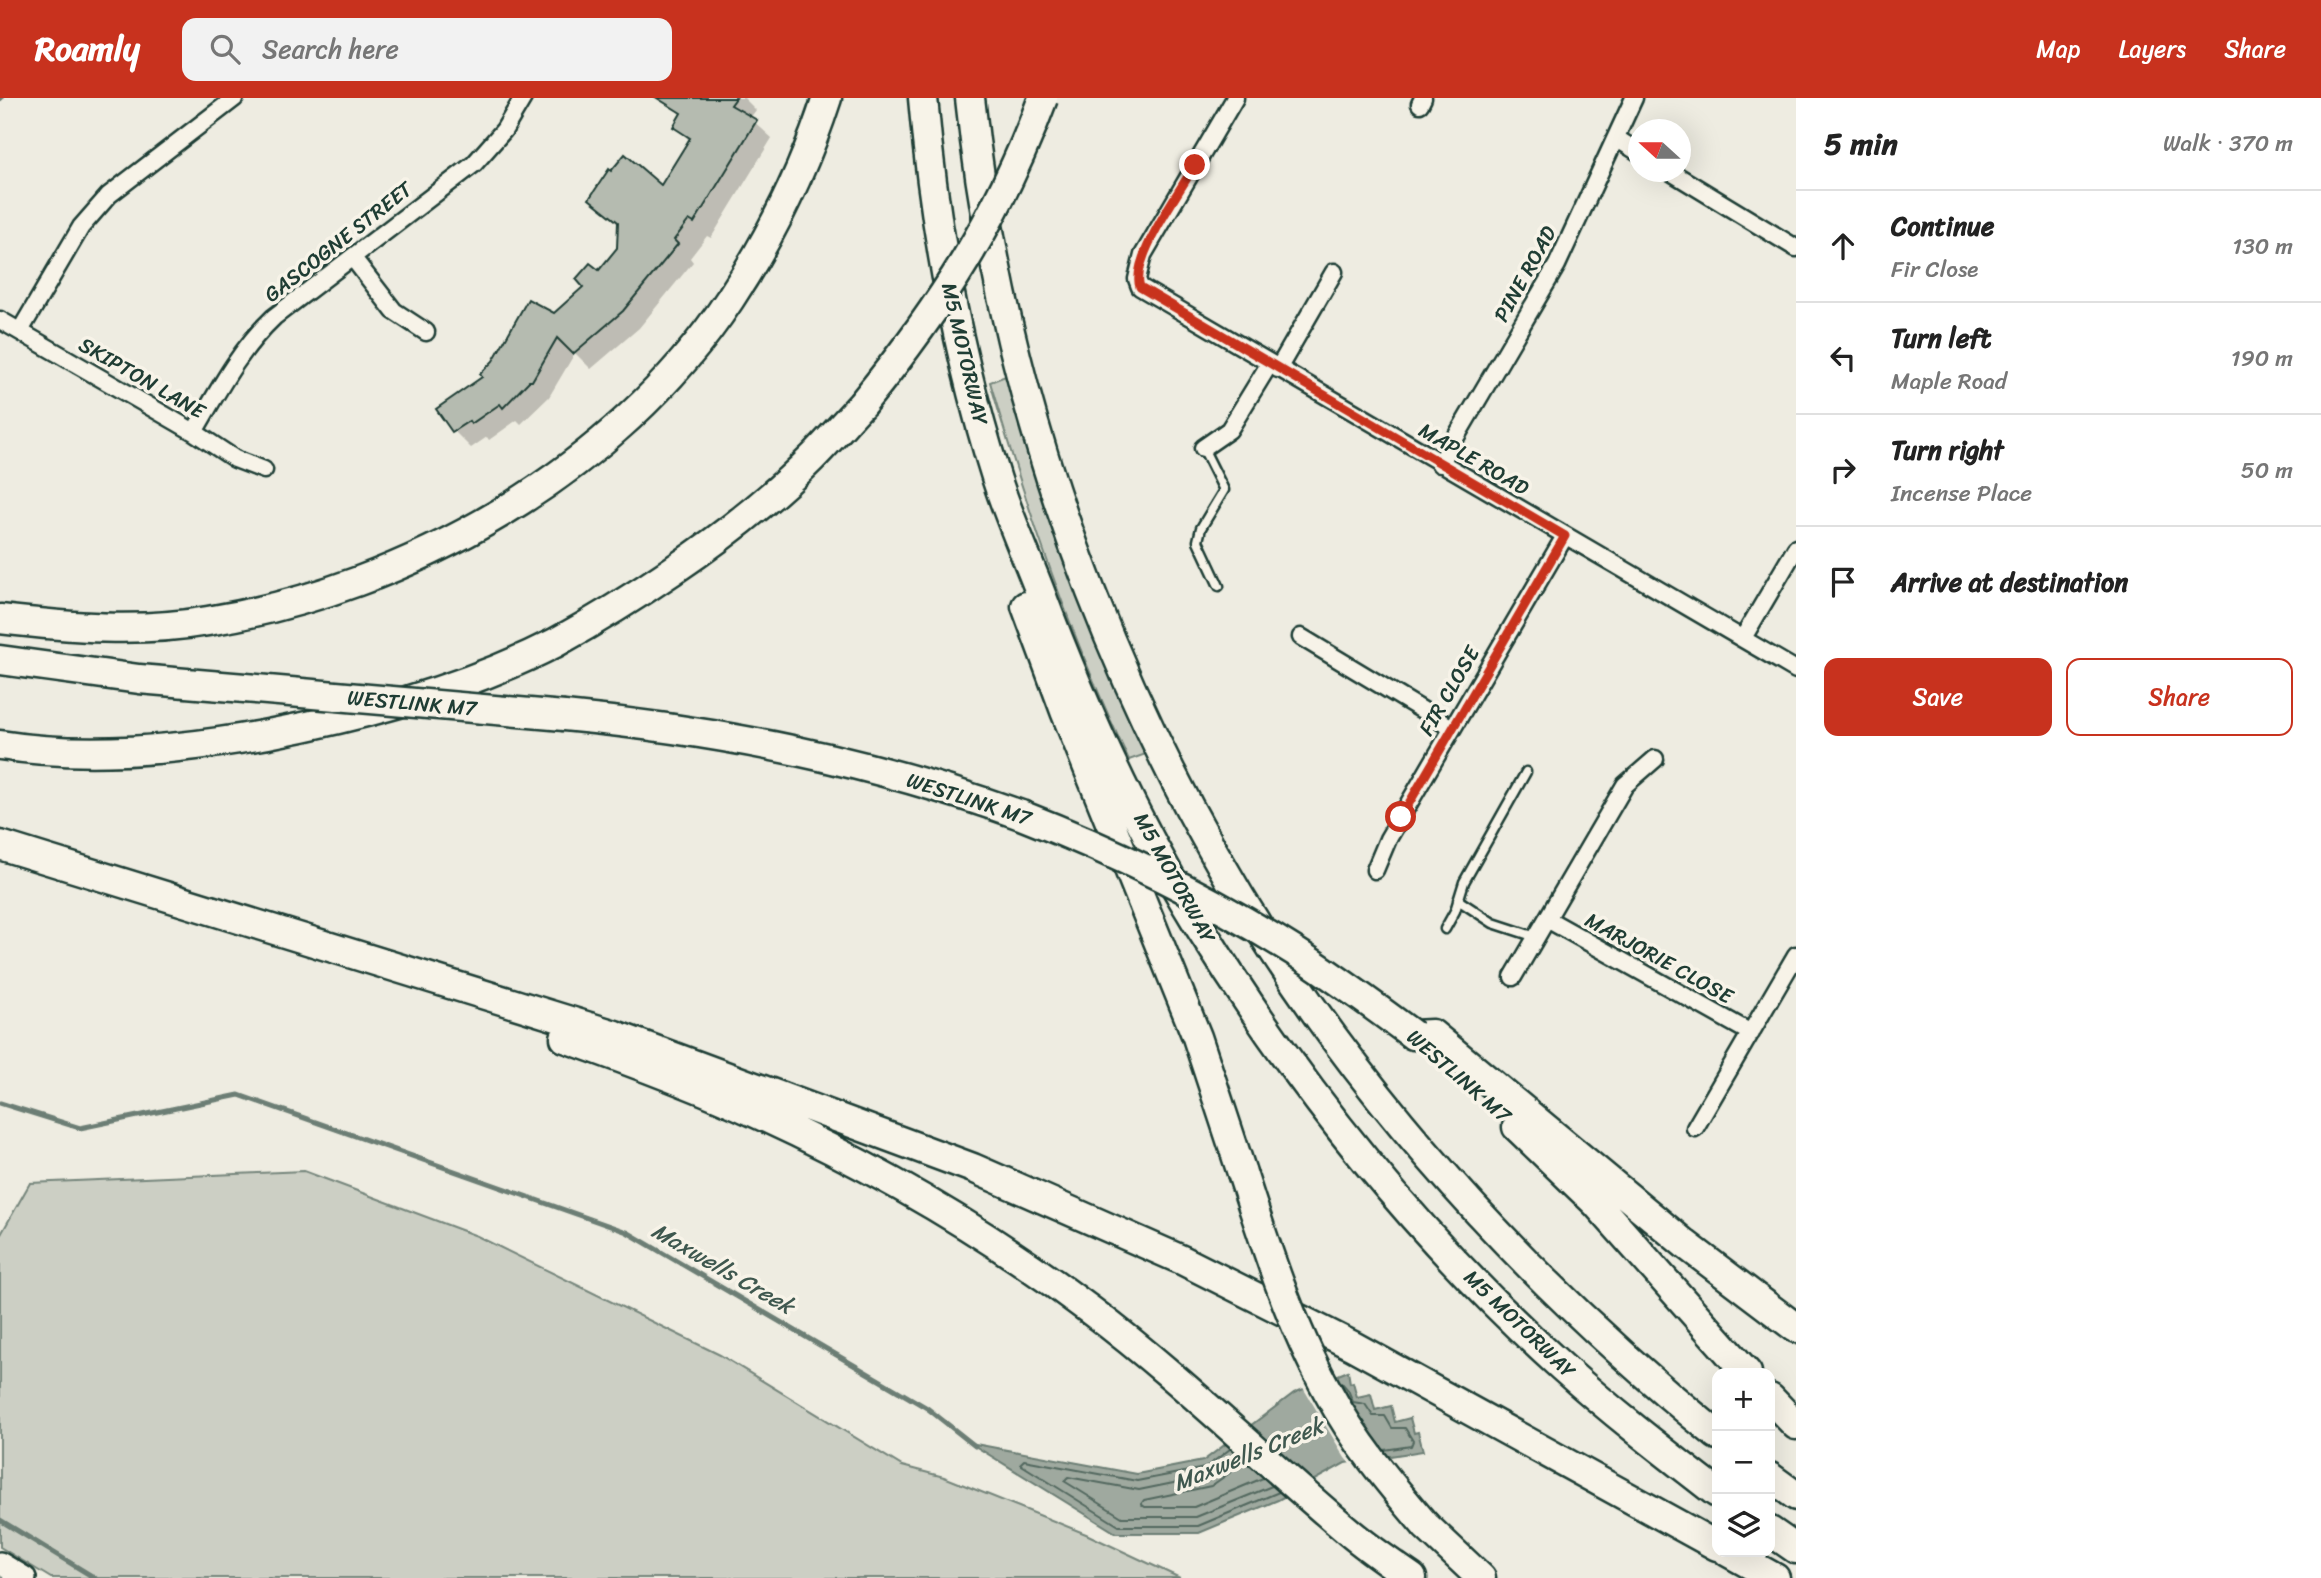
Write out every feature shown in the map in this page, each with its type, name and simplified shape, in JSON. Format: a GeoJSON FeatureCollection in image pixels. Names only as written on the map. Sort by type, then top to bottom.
{"type":"FeatureCollection","features":[{"type":"Feature","properties":{"kind":"highway"},"geometry":{"type":"LineString","coordinates":[[0,619],[49,625],[121,628],[206,622],[298,603],[394,568],[453,540],[517,503],[606,436],[657,388],[704,334],[729,301],[782,208],[806,156],[827,98]]}},
{"type":"Feature","properties":{"kind":"highway","name":"M5 MOTORWAY"},"geometry":{"type":"LineString","coordinates":[[923,98],[937,224],[976,406],[998,484],[1100,738],[1158,855],[1199,926],[1256,1012],[1320,1103],[1403,1204],[1492,1301],[1561,1366],[1633,1428],[1712,1489]]}},
{"type":"Feature","properties":{"kind":"highway"},"geometry":{"type":"LineString","coordinates":[[970,98],[985,204],[1004,305],[1018,365],[1066,525],[1109,637],[1150,729],[1196,818],[1278,957],[1333,1037],[1428,1157],[1513,1250],[1573,1310],[1649,1380],[1712,1431]]}},
{"type":"Feature","properties":{"kind":"highway"},"geometry":{"type":"LineString","coordinates":[[0,745],[89,752],[227,742],[328,722],[464,681],[552,644],[631,599],[699,553],[756,509],[811,459],[862,404],[907,349],[947,292],[985,228],[1020,159],[1043,98]]}},
{"type":"Feature","properties":{"kind":"highway"},"geometry":{"type":"LineString","coordinates":[[998,484],[1010,560],[1029,616],[1198,1037],[1280,1284],[1315,1369],[1365,1451],[1426,1526],[1481,1578]]}},
{"type":"Feature","properties":{"kind":"highway","name":"WESTLINK M7"},"geometry":{"type":"LineString","coordinates":[[0,660],[127,678],[634,723],[773,744],[916,780],[1021,815],[1134,863],[1241,919],[1324,971],[1413,1035],[1432,1034],[1508,1117],[1596,1203],[1743,1368]]}},
{"type":"Feature","properties":{"kind":"highway"},"geometry":{"type":"LineString","coordinates":[[0,845],[615,1035],[973,1168],[1182,1260],[1329,1334],[1403,1372],[1712,1543]]}},
{"type":"Feature","properties":{"kind":"highway"},"geometry":{"type":"LineString","coordinates":[[229,916],[656,1072],[746,1108],[874,1173],[991,1242],[1089,1310],[1189,1390],[1349,1532],[1412,1578]]}},
{"type":"Feature","properties":{"kind":"highway"},"geometry":{"type":"LineString","coordinates":[[1457,1064],[1796,1328]]}},
{"type":"Feature","properties":{"kind":"highway"},"geometry":{"type":"LineString","coordinates":[[1775,1403],[1796,1425]]}},
{"type":"Feature","properties":{"kind":"highway"},"geometry":{"type":"LineString","coordinates":[[1775,1480],[1796,1496]]}},
{"type":"Feature","properties":{"kind":"highway"},"geometry":{"type":"LineString","coordinates":[[1775,1534],[1796,1549]]}},
{"type":"Feature","properties":{"kind":"highway"},"geometry":{"type":"LineString","coordinates":[[1737,1557],[1775,1578]]}},
{"type":"Feature","properties":{"kind":"street"},"geometry":{"type":"LineString","coordinates":[[20,331],[81,228],[109,195],[235,98]]}},
{"type":"Feature","properties":{"kind":"street","name":"GASCOGNE STREET"},"geometry":{"type":"LineString","coordinates":[[194,432],[237,358],[254,336],[274,317],[474,164],[505,130],[523,98]]}},
{"type":"Feature","properties":{"kind":"street","name":"MAPLE ROAD"},"geometry":{"type":"LineString","coordinates":[[1235,98],[1143,255],[1137,279],[1140,287],[1796,670]]}},
{"type":"Feature","properties":{"kind":"street","name":"PINE ROAD"},"geometry":{"type":"LineString","coordinates":[[1440,464],[1557,265],[1634,98]]}},
{"type":"Feature","properties":{"kind":"street"},"geometry":{"type":"LineString","coordinates":[[1616,138],[1628,145]]}},
{"type":"Feature","properties":{"kind":"street"},"geometry":{"type":"LineString","coordinates":[[1687,182],[1796,248]]}},
{"type":"Feature","properties":{"kind":"street"},"geometry":{"type":"LineString","coordinates":[[353,258],[394,311],[426,332]]}},
{"type":"Feature","properties":{"kind":"street"},"geometry":{"type":"LineString","coordinates":[[1203,448],[1229,430],[1334,272]]}},
{"type":"Feature","properties":{"kind":"street","name":"SKIPTON LANE"},"geometry":{"type":"LineString","coordinates":[[0,320],[194,432],[235,459],[264,470]]}},
{"type":"Feature","properties":{"kind":"street","name":"FIR CLOSE"},"geometry":{"type":"LineString","coordinates":[[1375,870],[1388,839],[1565,536]]}},
{"type":"Feature","properties":{"kind":"street"},"geometry":{"type":"LineString","coordinates":[[1743,638],[1796,548]]}},
{"type":"Feature","properties":{"kind":"street"},"geometry":{"type":"LineString","coordinates":[[1301,637],[1452,728]]}},
{"type":"Feature","properties":{"kind":"street"},"geometry":{"type":"LineString","coordinates":[[1513,977],[1625,785],[1655,759]]}},
{"type":"Feature","properties":{"kind":"street","name":"MARJORIE CLOSE"},"geometry":{"type":"LineString","coordinates":[[1547,919],[1751,1033]]}},
{"type":"Feature","properties":{"kind":"street"},"geometry":{"type":"LineString","coordinates":[[1695,1128],[1796,955]]}},
{"type":"Feature","properties":{"kind":"street"},"geometry":{"type":"LineString","coordinates":[[0,1563],[25,1578]]}},
{"type":"Feature","properties":{"kind":"lane"},"geometry":{"type":"LineString","coordinates":[[1203,448],[1224,490],[1201,528],[1198,541],[1219,586]]}},
{"type":"Feature","properties":{"kind":"lane"},"geometry":{"type":"LineString","coordinates":[[1445,929],[1455,911],[1464,881],[1526,772]]}},
{"type":"Feature","properties":{"kind":"lane"},"geometry":{"type":"LineString","coordinates":[[1458,900],[1501,926],[1536,937]]}},
{"type":"Feature","properties":{"kind":"shaded area"},"geometry":{"type":"Polygon","coordinates":[[[1008,375],[1122,699],[1146,754],[1129,760],[1088,668],[1020,479],[990,382],[1008,375]]]}},
{"type":"Feature","properties":{"kind":"shaded area"},"geometry":{"type":"Polygon","coordinates":[[[304,1171],[477,1236],[720,1355],[902,1466],[944,1477],[1086,1534],[1180,1578],[51,1578],[0,1547],[0,1236],[30,1183],[304,1171]]]}},
{"type":"Feature","properties":{"kind":"water"},"geometry":{"type":"Polygon","coordinates":[[[1348,1371],[1357,1397],[1371,1394],[1375,1410],[1391,1406],[1395,1422],[1410,1418],[1414,1433],[1418,1432],[1423,1451],[1345,1463],[1278,1500],[1199,1533],[1116,1533],[970,1443],[1137,1474],[1203,1461],[1294,1393],[1348,1371]]]}},
{"type":"Feature","properties":{"kind":"pier"},"geometry":{"type":"Polygon","coordinates":[[[1334,1373],[1389,1460],[1351,1465],[1345,1458],[1302,1386],[1334,1373]]]}},
{"type":"Feature","properties":{"kind":"building"},"geometry":{"type":"Polygon","coordinates":[[[657,98],[736,98],[731,105],[757,120],[694,223],[689,220],[674,240],[678,244],[623,311],[573,354],[557,338],[532,381],[503,408],[500,404],[471,424],[469,421],[452,432],[436,409],[482,377],[480,374],[493,361],[528,299],[554,313],[583,287],[576,279],[590,263],[599,270],[617,248],[618,222],[589,199],[609,169],[611,171],[625,154],[661,185],[690,138],[673,127],[681,113],[657,98]]]}},
{"type":"Feature","properties":{"kind":"waterway","name":"Maxwells Creek"},"geometry":{"type":"LineString","coordinates":[[0,1103],[80,1128],[239,1095],[627,1232],[927,1408],[975,1446]]}},
{"type":"Feature","properties":{"kind":"waterway"},"geometry":{"type":"LineString","coordinates":[[0,1520],[95,1578]]}},
{"type":"Feature","properties":{"kind":"route"},"geometry":{"type":"LineString","coordinates":[[1195,165],[1143,255],[1137,279],[1140,287],[1565,536],[1401,817]]}}]}
